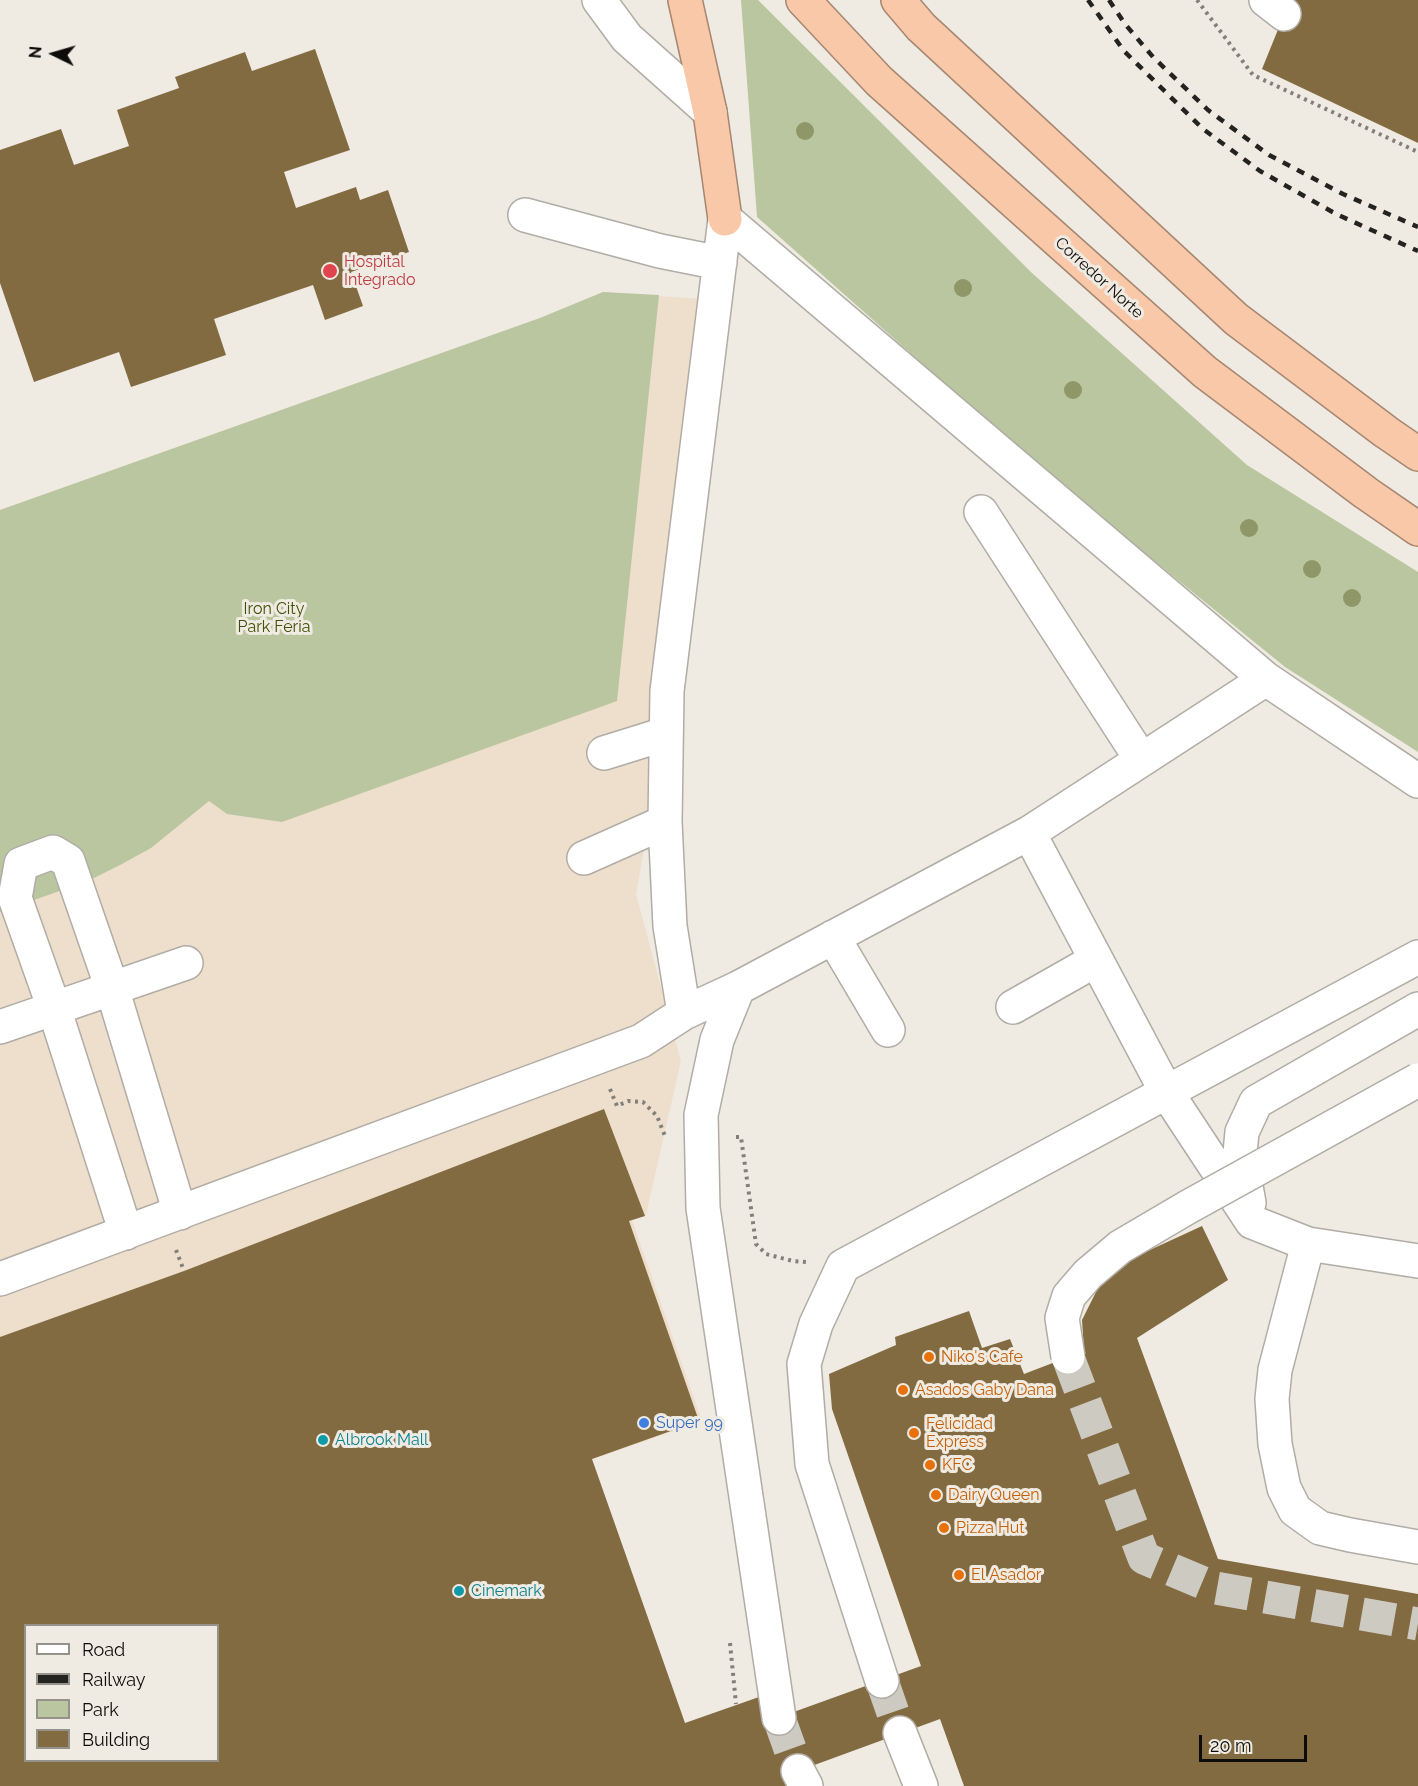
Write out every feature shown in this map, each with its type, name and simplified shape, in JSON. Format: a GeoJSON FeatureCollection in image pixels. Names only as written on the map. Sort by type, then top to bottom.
{"type":"FeatureCollection","features":[{"type":"Feature","properties":{"kind":"highway"},"geometry":{"type":"LineString","coordinates":[[685,0],[710,112],[725,219]]}},
{"type":"Feature","properties":{"kind":"highway","name":"Corredor Norte"},"geometry":{"type":"LineString","coordinates":[[803,0],[879,81],[1204,372],[1418,529]]}},
{"type":"Feature","properties":{"kind":"highway"},"geometry":{"type":"LineString","coordinates":[[898,0],[921,27],[1236,319],[1418,454]]}},
{"type":"Feature","properties":{"kind":"street"},"geometry":{"type":"LineString","coordinates":[[600,0],[627,38],[710,112]]}},
{"type":"Feature","properties":{"kind":"street"},"geometry":{"type":"LineString","coordinates":[[525,215],[660,251],[720,263]]}},
{"type":"Feature","properties":{"kind":"street"},"geometry":{"type":"LineString","coordinates":[[684,1013],[670,926],[665,822],[667,691],[725,219]]}},
{"type":"Feature","properties":{"kind":"street"},"geometry":{"type":"LineString","coordinates":[[725,219],[1266,679],[1418,781]]}},
{"type":"Feature","properties":{"kind":"street"},"geometry":{"type":"LineString","coordinates":[[981,512],[1141,759]]}},
{"type":"Feature","properties":{"kind":"street"},"geometry":{"type":"LineString","coordinates":[[0,1279],[641,1041],[684,1013],[738,988],[1029,832],[1266,679]]}},
{"type":"Feature","properties":{"kind":"street"},"geometry":{"type":"LineString","coordinates":[[604,753],[665,734]]}},
{"type":"Feature","properties":{"kind":"street"},"geometry":{"type":"LineString","coordinates":[[584,858],[665,822]]}},
{"type":"Feature","properties":{"kind":"street"},"geometry":{"type":"LineString","coordinates":[[1029,832],[1167,1093],[1252,1222],[1308,1244],[1418,1262]]}},
{"type":"Feature","properties":{"kind":"street"},"geometry":{"type":"LineString","coordinates":[[126,1233],[54,1008],[15,898],[21,864],[53,852],[68,861],[112,988],[180,1213]]}},
{"type":"Feature","properties":{"kind":"street"},"geometry":{"type":"LineString","coordinates":[[833,937],[888,1030]]}},
{"type":"Feature","properties":{"kind":"street"},"geometry":{"type":"LineString","coordinates":[[882,1681],[812,1464],[804,1364],[816,1324],[843,1266],[1418,957]]}},
{"type":"Feature","properties":{"kind":"street"},"geometry":{"type":"LineString","coordinates":[[1013,1007],[1096,960]]}},
{"type":"Feature","properties":{"kind":"street"},"geometry":{"type":"LineString","coordinates":[[0,1027],[186,963]]}},
{"type":"Feature","properties":{"kind":"street"},"geometry":{"type":"LineString","coordinates":[[738,988],[717,1040],[701,1115],[703,1208],[779,1718]]}},
{"type":"Feature","properties":{"kind":"street"},"geometry":{"type":"LineString","coordinates":[[1252,1222],[1240,1153],[1242,1132],[1256,1102],[1418,1009]]}},
{"type":"Feature","properties":{"kind":"street"},"geometry":{"type":"LineString","coordinates":[[1068,1357],[1062,1317],[1069,1296],[1088,1274],[1120,1247],[1418,1080]]}},
{"type":"Feature","properties":{"kind":"street"},"geometry":{"type":"LineString","coordinates":[[1308,1244],[1275,1370],[1272,1400],[1275,1444],[1284,1488],[1295,1510],[1320,1528],[1418,1547]]}},
{"type":"Feature","properties":{"kind":"street"},"geometry":{"type":"LineString","coordinates":[[900,1733],[921,1786]]}},
{"type":"Feature","properties":{"kind":"path"},"geometry":{"type":"LineString","coordinates":[[1197,0],[1253,75],[1418,152]]}},
{"type":"Feature","properties":{"kind":"path"},"geometry":{"type":"LineString","coordinates":[[702,1142],[741,1137],[756,1244],[766,1254],[793,1261],[843,1266]]}},
{"type":"Feature","properties":{"kind":"shaded area","name":"Albrook Mall"},"geometry":{"type":"Polygon","coordinates":[[[603,292],[715,300],[665,734],[636,894],[681,1061],[646,1215],[632,1220],[702,1421],[591,1460],[706,1786],[0,1786],[0,510],[540,318],[603,292]]]}},
{"type":"Feature","properties":{"kind":"green space"},"geometry":{"type":"Polygon","coordinates":[[[741,0],[758,0],[1032,273],[1247,465],[1418,572],[1418,752],[1285,667],[1041,469],[757,217],[741,0]]]}},
{"type":"Feature","properties":{"kind":"green space","name":"Iron City Park Feria"},"geometry":{"type":"Polygon","coordinates":[[[603,292],[659,295],[617,701],[282,822],[227,814],[209,801],[151,848],[122,864],[88,881],[0,912],[0,510],[540,318],[603,292]]]}},
{"type":"Feature","properties":{"kind":"building"},"geometry":{"type":"Polygon","coordinates":[[[1290,0],[1418,0],[1418,143],[1262,69],[1290,0]]]}},
{"type":"Feature","properties":{"kind":"building"},"geometry":{"type":"Polygon","coordinates":[[[315,49],[350,150],[284,172],[296,208],[356,187],[360,200],[388,190],[409,252],[351,272],[363,306],[325,320],[313,285],[214,319],[226,355],[131,387],[119,352],[34,382],[0,283],[0,150],[61,129],[74,165],[129,146],[117,110],[179,88],[175,77],[245,52],[252,71],[315,49]]]}},
{"type":"Feature","properties":{"kind":"building","name":"Albrook Mall"},"geometry":{"type":"Polygon","coordinates":[[[604,1109],[645,1216],[629,1221],[699,1421],[592,1459],[685,1723],[759,1697],[766,1722],[921,1666],[832,1409],[829,1374],[896,1345],[895,1337],[969,1311],[982,1348],[1010,1339],[1024,1374],[1084,1351],[1082,1320],[1097,1290],[1126,1261],[1202,1226],[1228,1280],[1137,1338],[1218,1559],[1418,1594],[1418,1786],[964,1786],[940,1719],[798,1771],[788,1786],[0,1786],[0,1337],[184,1271],[604,1109]]]}},
{"type":"Feature","properties":{"kind":"tunnel"},"geometry":{"type":"LineString","coordinates":[[1068,1357],[1144,1558],[1215,1588],[1418,1624]]}},
{"type":"Feature","properties":{"kind":"tunnel"},"geometry":{"type":"LineString","coordinates":[[882,1681],[900,1733]]}},
{"type":"Feature","properties":{"kind":"tunnel"},"geometry":{"type":"LineString","coordinates":[[779,1718],[798,1771]]}},
{"type":"Feature","properties":{"kind":"railway"},"geometry":{"type":"LineString","coordinates":[[1088,0],[1124,51],[1203,129],[1260,171],[1336,214],[1418,251]]}},
{"type":"Feature","properties":{"kind":"railway"},"geometry":{"type":"LineString","coordinates":[[1109,0],[1125,24],[1153,57],[1208,110],[1269,155],[1343,194],[1418,227]]}},
{"type":"Feature","properties":{"kind":"place","name":"Hospital Integrado"},"geometry":{"type":"Point","coordinates":[330,271]}},
{"type":"Feature","properties":{"kind":"place","name":"Niko's Cafe"},"geometry":{"type":"Point","coordinates":[929,1357]}},
{"type":"Feature","properties":{"kind":"place","name":"Asados Gaby Dana"},"geometry":{"type":"Point","coordinates":[903,1390]}},
{"type":"Feature","properties":{"kind":"place","name":"Super 99"},"geometry":{"type":"Point","coordinates":[644,1423]}},
{"type":"Feature","properties":{"kind":"place","name":"Felicidad Express"},"geometry":{"type":"Point","coordinates":[914,1433]}},
{"type":"Feature","properties":{"kind":"place","name":"Albrook Mall"},"geometry":{"type":"Point","coordinates":[323,1440]}},
{"type":"Feature","properties":{"kind":"place","name":"KFC"},"geometry":{"type":"Point","coordinates":[930,1465]}},
{"type":"Feature","properties":{"kind":"place","name":"Dairy Queen"},"geometry":{"type":"Point","coordinates":[936,1495]}},
{"type":"Feature","properties":{"kind":"place","name":"Pizza Hut"},"geometry":{"type":"Point","coordinates":[944,1528]}},
{"type":"Feature","properties":{"kind":"place","name":"El Asador"},"geometry":{"type":"Point","coordinates":[959,1575]}},
{"type":"Feature","properties":{"kind":"place","name":"Cinemark"},"geometry":{"type":"Point","coordinates":[459,1591]}}]}
